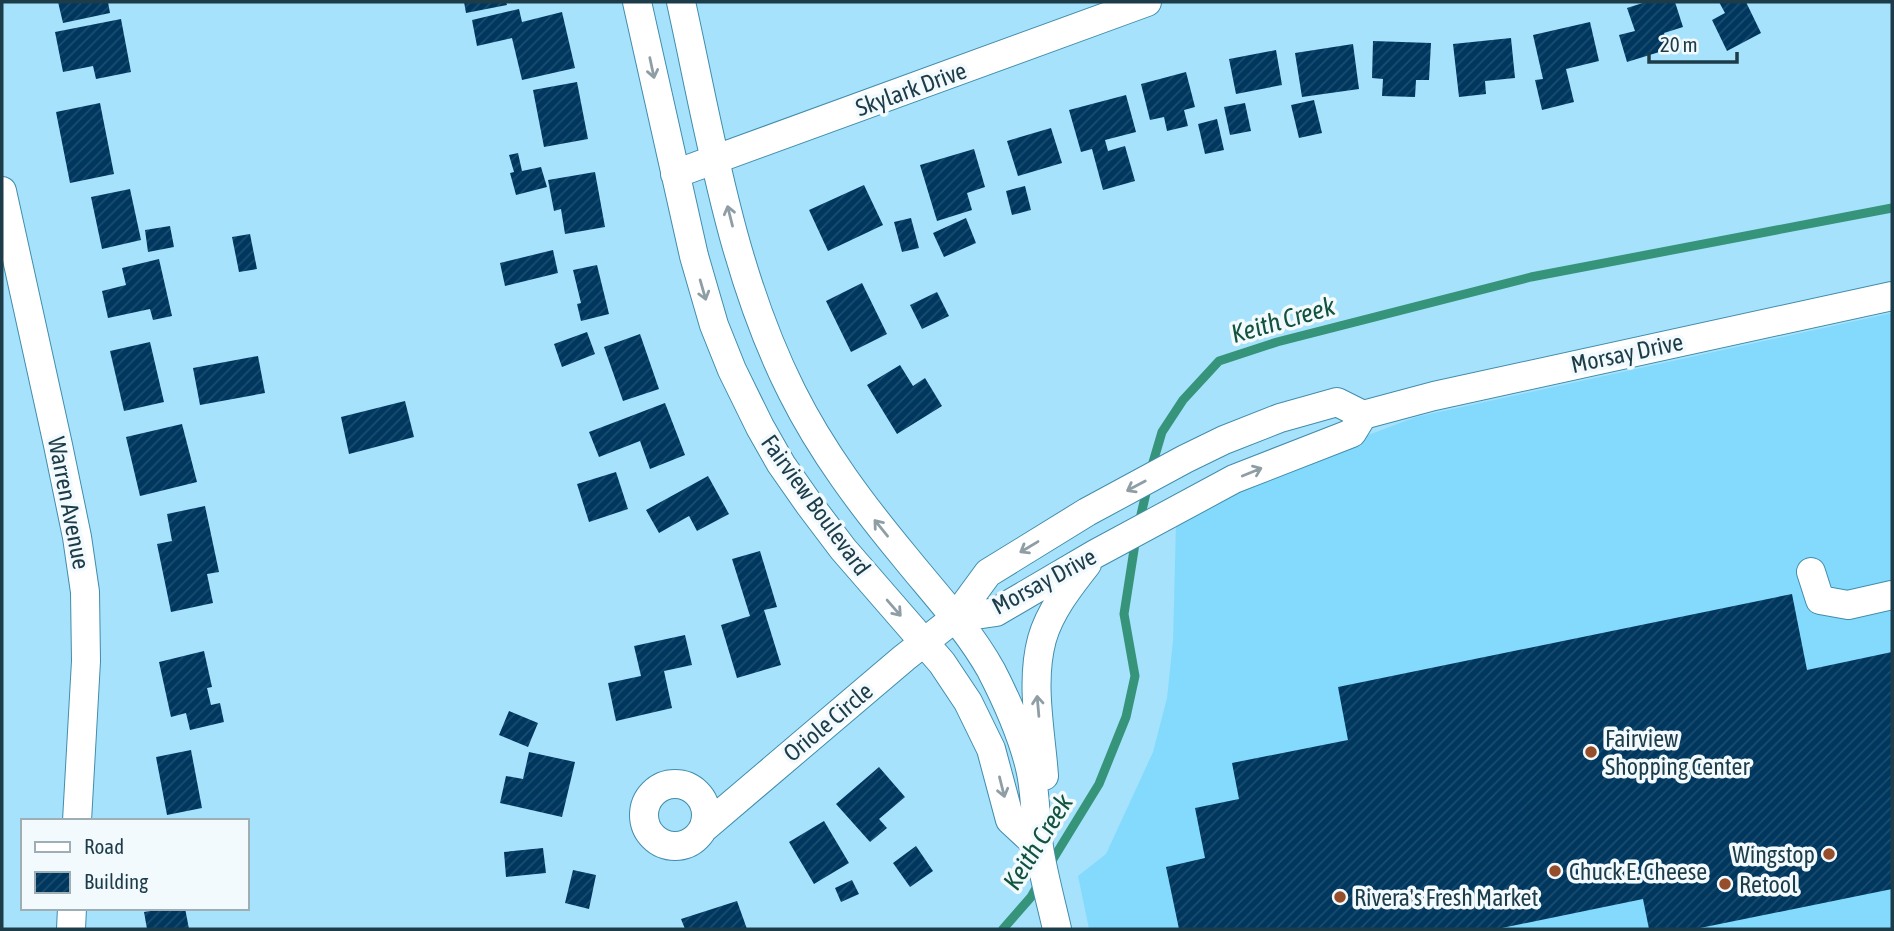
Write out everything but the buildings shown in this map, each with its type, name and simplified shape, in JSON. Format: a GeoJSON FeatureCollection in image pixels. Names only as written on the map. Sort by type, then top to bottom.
{"type":"FeatureCollection","features":[{"type":"Feature","properties":{"kind":"street","name":"Fairview Boulevard"},"geometry":{"type":"LineString","coordinates":[[637,2],[694,256],[714,325],[732,370],[781,464],[836,540],[942,663],[973,712],[991,749],[1010,820],[1039,847]]}},
{"type":"Feature","properties":{"kind":"street","name":"Fairview Boulevard"},"geometry":{"type":"LineString","coordinates":[[681,2],[716,161],[753,300],[774,355],[793,394],[837,469],[875,522],[955,618],[990,669],[1011,712],[1030,769],[1039,847],[1055,921]]}},
{"type":"Feature","properties":{"kind":"street","name":"Skylark Drive"},"geometry":{"type":"LineString","coordinates":[[675,174],[1147,2]]}},
{"type":"Feature","properties":{"kind":"street","name":"Warren Avenue"},"geometry":{"type":"LineString","coordinates":[[2,191],[61,458],[85,592],[86,661],[77,819]]}},
{"type":"Feature","properties":{"kind":"street","name":"Morsay Drive"},"geometry":{"type":"LineString","coordinates":[[955,618],[988,573],[1087,512],[1224,440],[1280,418],[1336,401],[1363,415],[1434,396],[1892,296]]}},
{"type":"Feature","properties":{"kind":"street","name":"Morsay Drive"},"geometry":{"type":"LineString","coordinates":[[955,618],[996,612],[1191,502],[1255,470],[1352,433],[1363,415]]}},
{"type":"Feature","properties":{"kind":"street"},"geometry":{"type":"LineString","coordinates":[[1039,847],[1045,787],[1037,686],[1042,639],[1062,597],[1095,554]]}},
{"type":"Feature","properties":{"kind":"street"},"geometry":{"type":"LineString","coordinates":[[1811,572],[1820,600],[1848,605],[1892,596]]}},
{"type":"Feature","properties":{"kind":"street","name":"Oriole Circle"},"geometry":{"type":"LineString","coordinates":[[704,828],[955,618]]}},
{"type":"Feature","properties":{"kind":"street"},"geometry":{"type":"LineString","coordinates":[[71,929],[72,910]]}},
{"type":"Feature","properties":{"kind":"shaded area"},"geometry":{"type":"Polygon","coordinates":[[[1892,313],[1892,929],[1089,929],[1078,876],[1106,854],[1153,752],[1167,698],[1173,641],[1176,523],[1184,515],[1323,452],[1416,417],[1892,313]]]}},
{"type":"Feature","properties":{"kind":"waterway","name":"Keith Creek"},"geometry":{"type":"LineString","coordinates":[[1151,469],[1162,432],[1183,400],[1219,361],[1277,342],[1531,277],[1892,208]]}},
{"type":"Feature","properties":{"kind":"waterway","name":"Keith Creek"},"geometry":{"type":"LineString","coordinates":[[1139,523],[1147,489]]}},
{"type":"Feature","properties":{"kind":"waterway","name":"Keith Creek"},"geometry":{"type":"LineString","coordinates":[[1050,864],[1099,784],[1126,717],[1135,676],[1124,614],[1136,537]]}},
{"type":"Feature","properties":{"kind":"waterway","name":"Keith Creek"},"geometry":{"type":"LineString","coordinates":[[1003,929],[1031,897],[1039,883]]}},
{"type":"Feature","properties":{"kind":"place","name":"Fairview Shopping Center"},"geometry":{"type":"Point","coordinates":[1591,752]}},
{"type":"Feature","properties":{"kind":"place","name":"Wingstop"},"geometry":{"type":"Point","coordinates":[1829,854]}},
{"type":"Feature","properties":{"kind":"place","name":"Chuck E. Cheese"},"geometry":{"type":"Point","coordinates":[1555,871]}},
{"type":"Feature","properties":{"kind":"place","name":"Retool"},"geometry":{"type":"Point","coordinates":[1725,884]}},
{"type":"Feature","properties":{"kind":"place","name":"Rivera's Fresh Market"},"geometry":{"type":"Point","coordinates":[1340,897]}}]}
